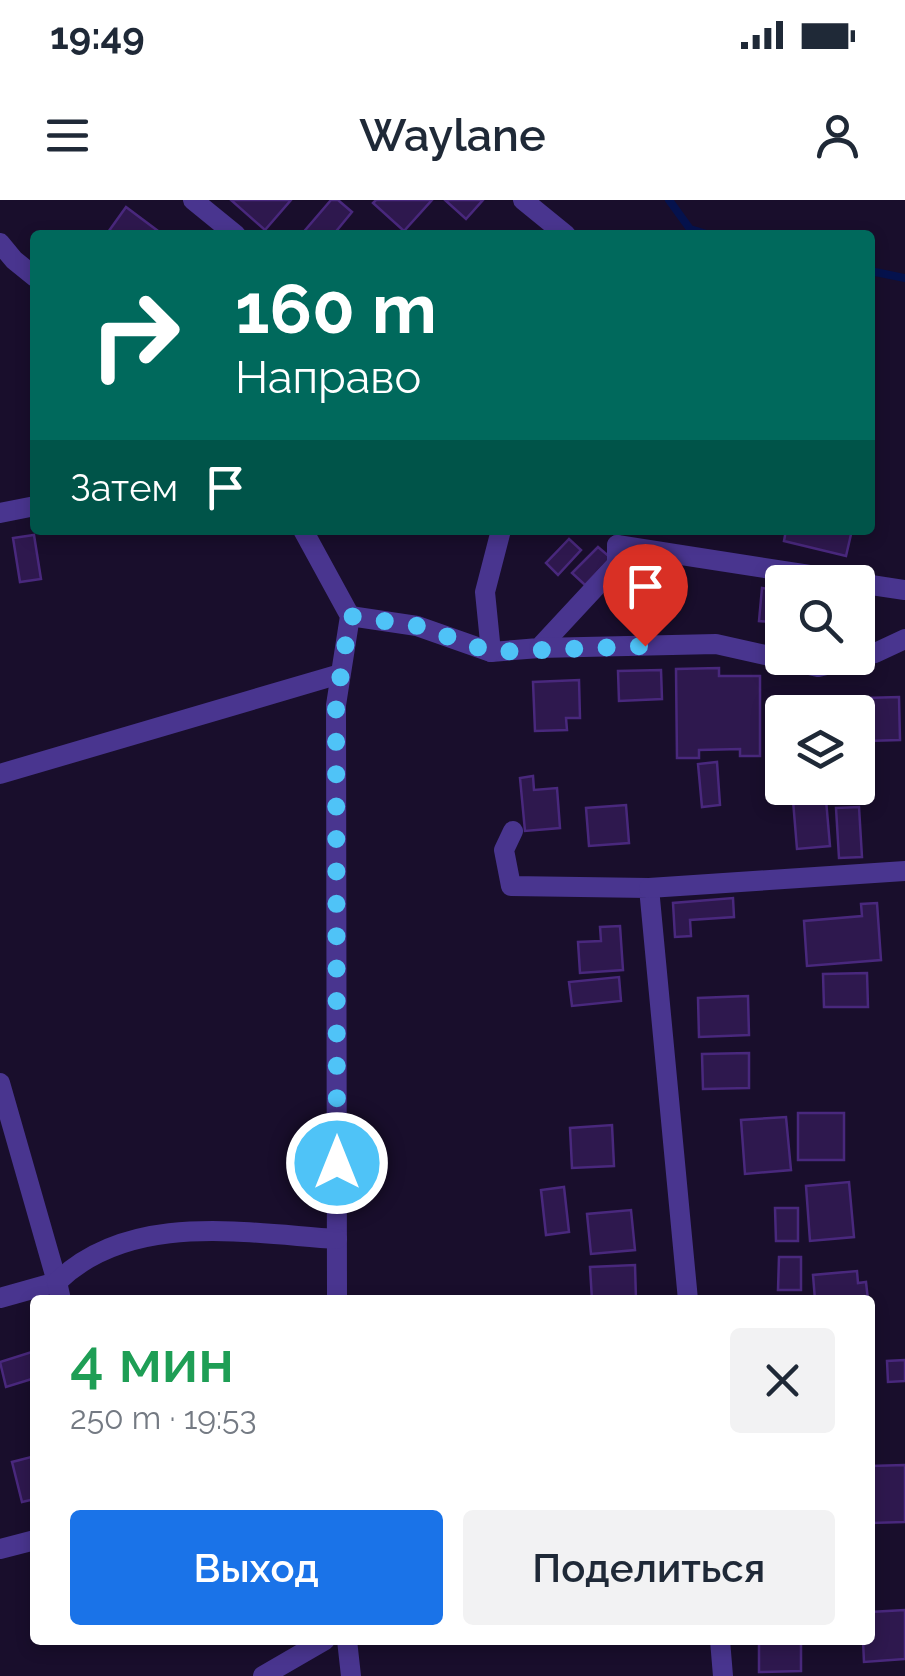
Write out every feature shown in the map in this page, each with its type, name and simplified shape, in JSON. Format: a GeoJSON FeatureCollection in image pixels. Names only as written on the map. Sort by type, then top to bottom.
{"type":"FeatureCollection","features":[{"type":"Feature","properties":{"kind":"street"},"geometry":{"type":"LineString","coordinates":[[193,200],[230,230]]}},
{"type":"Feature","properties":{"kind":"street"},"geometry":{"type":"LineString","coordinates":[[524,200],[560,230]]}},
{"type":"Feature","properties":{"kind":"street"},"geometry":{"type":"LineString","coordinates":[[0,244],[7,257],[30,273]]}},
{"type":"Feature","properties":{"kind":"street"},"geometry":{"type":"LineString","coordinates":[[0,514],[30,507]]}},
{"type":"Feature","properties":{"kind":"street"},"geometry":{"type":"LineString","coordinates":[[306,535],[350,616],[336,706],[337,1295]]}},
{"type":"Feature","properties":{"kind":"street"},"geometry":{"type":"LineString","coordinates":[[491,652],[484,592],[500,535]]}},
{"type":"Feature","properties":{"kind":"street"},"geometry":{"type":"LineString","coordinates":[[604,535],[617,545],[765,569]]}},
{"type":"Feature","properties":{"kind":"street"},"geometry":{"type":"LineString","coordinates":[[538,648],[617,564],[617,545]]}},
{"type":"Feature","properties":{"kind":"street"},"geometry":{"type":"LineString","coordinates":[[875,586],[905,590]]}},
{"type":"Feature","properties":{"kind":"street"},"geometry":{"type":"LineString","coordinates":[[350,616],[418,626],[491,652],[716,644],[818,668],[875,653],[905,639]]}},
{"type":"Feature","properties":{"kind":"street"},"geometry":{"type":"LineString","coordinates":[[0,774],[340,674]]}},
{"type":"Feature","properties":{"kind":"street"},"geometry":{"type":"LineString","coordinates":[[513,831],[504,850],[511,886],[649,888],[904,877]]}},
{"type":"Feature","properties":{"kind":"street"},"geometry":{"type":"LineString","coordinates":[[649,888],[688,1295]]}},
{"type":"Feature","properties":{"kind":"street"},"geometry":{"type":"LineString","coordinates":[[0,1082],[59,1291]]}},
{"type":"Feature","properties":{"kind":"street"},"geometry":{"type":"LineString","coordinates":[[59,1291],[76,1263],[117,1244],[172,1232],[337,1239]]}},
{"type":"Feature","properties":{"kind":"street"},"geometry":{"type":"LineString","coordinates":[[0,1298],[59,1291]]}},
{"type":"Feature","properties":{"kind":"street"},"geometry":{"type":"LineString","coordinates":[[0,1549],[30,1541]]}},
{"type":"Feature","properties":{"kind":"street"},"geometry":{"type":"LineString","coordinates":[[263,1676],[316,1645]]}},
{"type":"Feature","properties":{"kind":"street"},"geometry":{"type":"LineString","coordinates":[[348,1645],[351,1676]]}},
{"type":"Feature","properties":{"kind":"street"},"geometry":{"type":"LineString","coordinates":[[720,1645],[723,1676]]}},
{"type":"Feature","properties":{"kind":"building"},"geometry":{"type":"Polygon","coordinates":[[[231,200],[291,200],[265,230],[231,200]]]}},
{"type":"Feature","properties":{"kind":"building"},"geometry":{"type":"Polygon","coordinates":[[[331,200],[338,200],[352,212],[337,230],[305,230],[331,200]]]}},
{"type":"Feature","properties":{"kind":"building"},"geometry":{"type":"Polygon","coordinates":[[[376,200],[432,200],[405,230],[373,203],[376,200]]]}},
{"type":"Feature","properties":{"kind":"building"},"geometry":{"type":"Polygon","coordinates":[[[445,200],[483,200],[466,219],[445,200]]]}},
{"type":"Feature","properties":{"kind":"building"},"geometry":{"type":"Polygon","coordinates":[[[126,207],[157,230],[110,230],[126,207]]]}},
{"type":"Feature","properties":{"kind":"building"},"geometry":{"type":"Polygon","coordinates":[[[34,535],[41,579],[20,582],[13,538],[34,535]]]}},
{"type":"Feature","properties":{"kind":"building"},"geometry":{"type":"Polygon","coordinates":[[[785,535],[851,535],[846,556],[784,541],[785,535]]]}},
{"type":"Feature","properties":{"kind":"building"},"geometry":{"type":"Polygon","coordinates":[[[569,539],[581,550],[558,575],[546,563],[569,539]]]}},
{"type":"Feature","properties":{"kind":"building"},"geometry":{"type":"Polygon","coordinates":[[[598,547],[611,558],[585,585],[572,573],[598,547]]]}},
{"type":"Feature","properties":{"kind":"building"},"geometry":{"type":"Polygon","coordinates":[[[641,559],[677,565],[670,605],[634,598],[641,559]]]}},
{"type":"Feature","properties":{"kind":"building"},"geometry":{"type":"Polygon","coordinates":[[[762,588],[765,622],[759,621],[762,588]]]}},
{"type":"Feature","properties":{"kind":"building"},"geometry":{"type":"Polygon","coordinates":[[[719,668],[719,676],[760,676],[760,756],[740,756],[740,749],[699,750],[699,758],[677,758],[676,669],[719,668]]]}},
{"type":"Feature","properties":{"kind":"building"},"geometry":{"type":"Polygon","coordinates":[[[661,670],[662,699],[619,701],[618,671],[661,670]]]}},
{"type":"Feature","properties":{"kind":"building"},"geometry":{"type":"Polygon","coordinates":[[[579,680],[580,718],[566,718],[567,730],[535,731],[533,682],[579,680]]]}},
{"type":"Feature","properties":{"kind":"building"},"geometry":{"type":"Polygon","coordinates":[[[899,697],[900,740],[875,741],[875,698],[899,697]]]}},
{"type":"Feature","properties":{"kind":"building"},"geometry":{"type":"Polygon","coordinates":[[[717,762],[720,805],[702,807],[698,764],[717,762]]]}},
{"type":"Feature","properties":{"kind":"building"},"geometry":{"type":"Polygon","coordinates":[[[533,776],[534,790],[557,788],[560,828],[525,831],[520,778],[533,776]]]}},
{"type":"Feature","properties":{"kind":"building"},"geometry":{"type":"Polygon","coordinates":[[[626,805],[629,843],[589,846],[586,808],[626,805]]]}},
{"type":"Feature","properties":{"kind":"building"},"geometry":{"type":"Polygon","coordinates":[[[793,805],[826,805],[830,846],[797,849],[793,805]]]}},
{"type":"Feature","properties":{"kind":"building"},"geometry":{"type":"Polygon","coordinates":[[[859,807],[862,857],[839,858],[836,808],[859,807]]]}},
{"type":"Feature","properties":{"kind":"building"},"geometry":{"type":"Polygon","coordinates":[[[733,898],[734,917],[690,920],[691,936],[675,937],[673,903],[733,898]]]}},
{"type":"Feature","properties":{"kind":"building"},"geometry":{"type":"Polygon","coordinates":[[[877,903],[881,960],[807,966],[804,921],[862,916],[861,904],[877,903]]]}},
{"type":"Feature","properties":{"kind":"building"},"geometry":{"type":"Polygon","coordinates":[[[620,926],[623,970],[580,973],[578,942],[601,941],[600,927],[620,926]]]}},
{"type":"Feature","properties":{"kind":"building"},"geometry":{"type":"Polygon","coordinates":[[[867,973],[868,1007],[824,1007],[823,974],[867,973]]]}},
{"type":"Feature","properties":{"kind":"building"},"geometry":{"type":"Polygon","coordinates":[[[619,977],[621,1001],[572,1006],[569,982],[619,977]]]}},
{"type":"Feature","properties":{"kind":"building"},"geometry":{"type":"Polygon","coordinates":[[[748,996],[749,1035],[699,1037],[698,998],[748,996]]]}},
{"type":"Feature","properties":{"kind":"building"},"geometry":{"type":"Polygon","coordinates":[[[749,1053],[749,1088],[703,1089],[702,1054],[749,1053]]]}},
{"type":"Feature","properties":{"kind":"building"},"geometry":{"type":"Polygon","coordinates":[[[798,1113],[844,1113],[844,1160],[798,1160],[798,1113]]]}},
{"type":"Feature","properties":{"kind":"building"},"geometry":{"type":"Polygon","coordinates":[[[786,1117],[791,1170],[745,1174],[741,1120],[786,1117]]]}},
{"type":"Feature","properties":{"kind":"building"},"geometry":{"type":"Polygon","coordinates":[[[612,1125],[614,1166],[572,1168],[570,1128],[612,1125]]]}},
{"type":"Feature","properties":{"kind":"building"},"geometry":{"type":"Polygon","coordinates":[[[849,1182],[854,1237],[810,1241],[806,1186],[849,1182]]]}},
{"type":"Feature","properties":{"kind":"building"},"geometry":{"type":"Polygon","coordinates":[[[564,1187],[569,1232],[546,1235],[541,1190],[564,1187]]]}},
{"type":"Feature","properties":{"kind":"building"},"geometry":{"type":"Polygon","coordinates":[[[775,1208],[798,1208],[798,1241],[776,1241],[775,1208]]]}},
{"type":"Feature","properties":{"kind":"building"},"geometry":{"type":"Polygon","coordinates":[[[631,1210],[635,1250],[591,1254],[587,1214],[631,1210]]]}},
{"type":"Feature","properties":{"kind":"building"},"geometry":{"type":"Polygon","coordinates":[[[779,1257],[801,1257],[801,1290],[778,1290],[779,1257]]]}},
{"type":"Feature","properties":{"kind":"building"},"geometry":{"type":"Polygon","coordinates":[[[635,1265],[636,1295],[592,1295],[590,1267],[635,1265]]]}},
{"type":"Feature","properties":{"kind":"building"},"geometry":{"type":"Polygon","coordinates":[[[857,1271],[858,1283],[866,1282],[867,1295],[815,1295],[813,1275],[857,1271]]]}},
{"type":"Feature","properties":{"kind":"building"},"geometry":{"type":"Polygon","coordinates":[[[30,1353],[30,1380],[6,1387],[0,1362],[30,1353]]]}},
{"type":"Feature","properties":{"kind":"building"},"geometry":{"type":"Polygon","coordinates":[[[905,1360],[905,1381],[888,1382],[887,1361],[905,1360]]]}},
{"type":"Feature","properties":{"kind":"building"},"geometry":{"type":"Polygon","coordinates":[[[30,1457],[30,1500],[22,1502],[12,1462],[30,1457]]]}},
{"type":"Feature","properties":{"kind":"building"},"geometry":{"type":"Polygon","coordinates":[[[905,1465],[905,1522],[875,1523],[875,1466],[905,1465]]]}},
{"type":"Feature","properties":{"kind":"building"},"geometry":{"type":"Polygon","coordinates":[[[905,1610],[905,1659],[864,1662],[863,1645],[875,1645],[875,1612],[905,1610]]]}},
{"type":"Feature","properties":{"kind":"building"},"geometry":{"type":"Polygon","coordinates":[[[759,1645],[801,1645],[801,1671],[759,1672],[759,1645]]]}},
{"type":"Feature","properties":{"kind":"waterway"},"geometry":{"type":"LineString","coordinates":[[669,200],[693,230]]}},
{"type":"Feature","properties":{"kind":"waterway"},"geometry":{"type":"LineString","coordinates":[[875,272],[905,278]]}},
{"type":"Feature","properties":{"kind":"route"},"geometry":{"type":"LineString","coordinates":[[337,1163],[336,706],[350,616],[418,626],[491,652],[645,646]]}}]}
